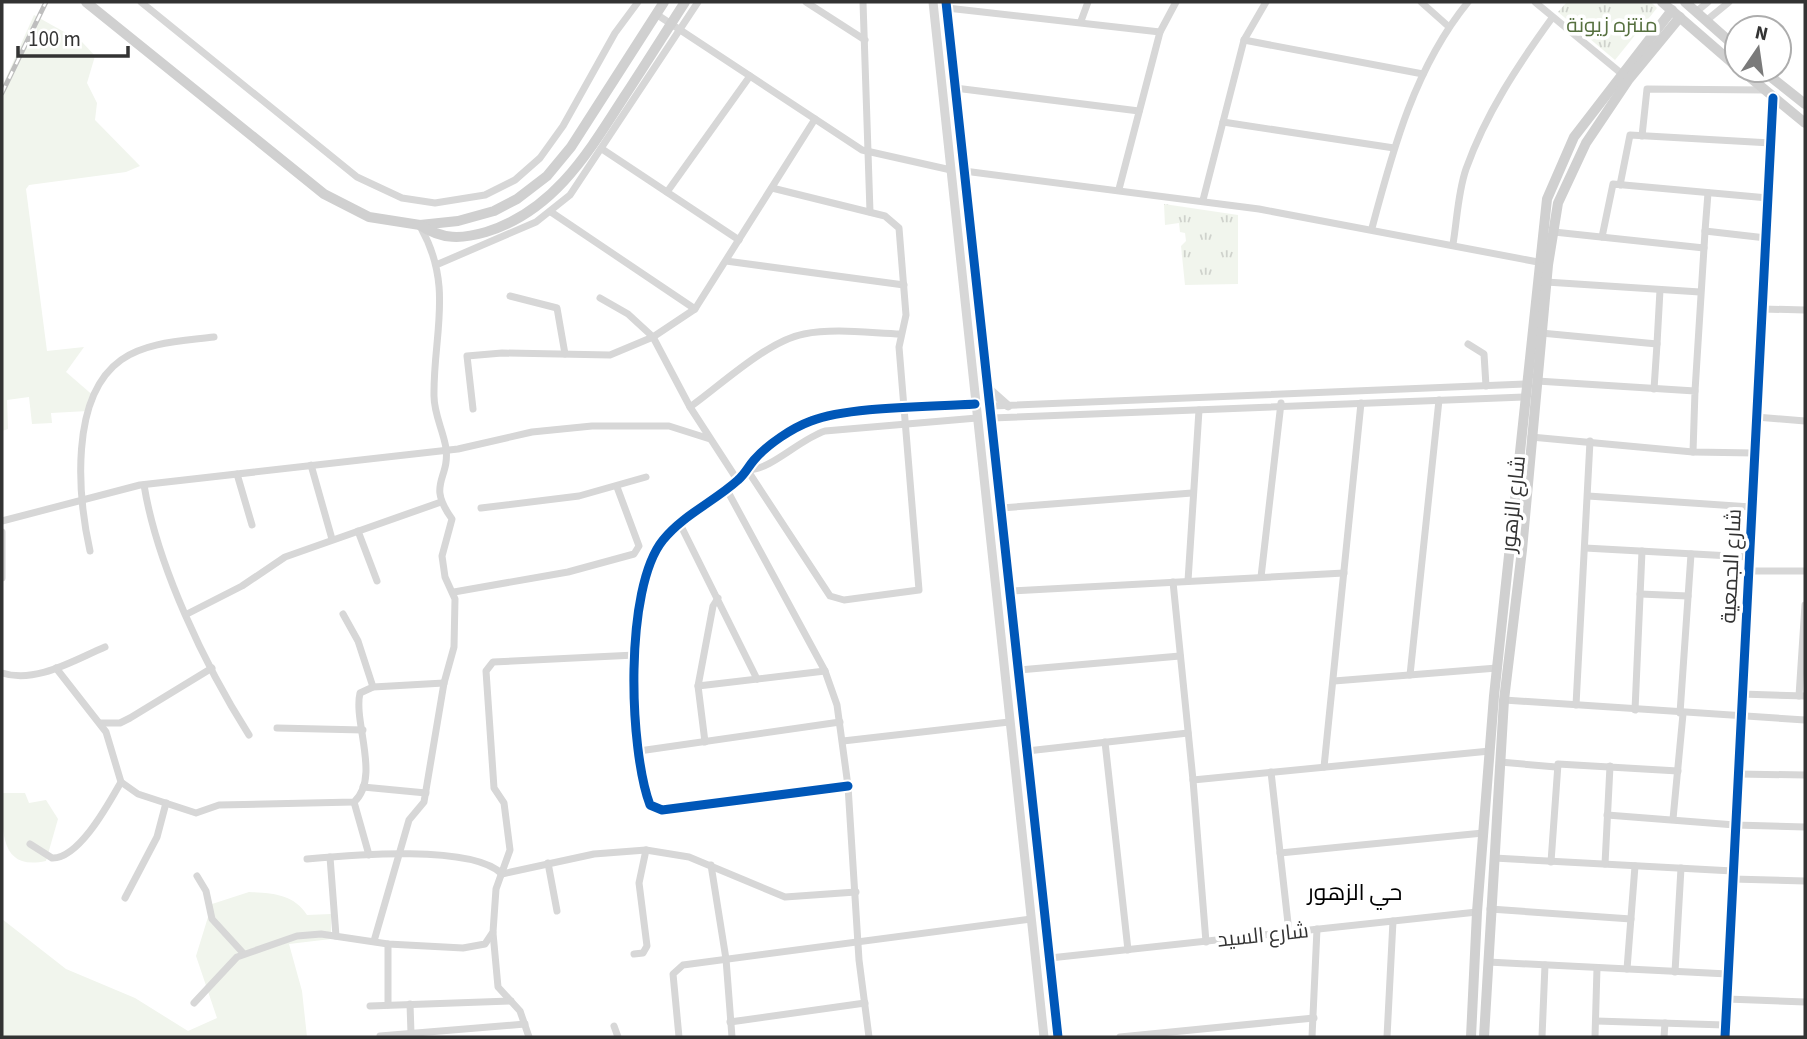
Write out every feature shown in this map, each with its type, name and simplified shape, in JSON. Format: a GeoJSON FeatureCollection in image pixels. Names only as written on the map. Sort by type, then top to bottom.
{"type":"FeatureCollection","features":[{"type":"Feature","properties":{"kind":"main road"},"geometry":{"type":"LineString","coordinates":[[86,2],[324,194],[369,217],[420,225],[470,219],[517,199],[555,167],[664,2]]}},
{"type":"Feature","properties":{"kind":"main road"},"geometry":{"type":"LineString","coordinates":[[420,225],[441,236],[457,238],[493,230],[520,219],[558,189],[611,127],[676,26],[685,2]]}},
{"type":"Feature","properties":{"kind":"main road"},"geometry":{"type":"LineString","coordinates":[[1662,2],[1723,54]]}},
{"type":"Feature","properties":{"kind":"main road"},"geometry":{"type":"LineString","coordinates":[[1685,2],[1723,35]]}},
{"type":"Feature","properties":{"kind":"main road","name":"شارع الزهور"},"geometry":{"type":"LineString","coordinates":[[1471,1037],[1477,912],[1497,668],[1538,262],[1547,199],[1574,137],[1622,74],[1676,14]]}},
{"type":"Feature","properties":{"kind":"main road","name":"شارع الزهور"},"geometry":{"type":"LineString","coordinates":[[1484,1037],[1504,700],[1522,550],[1546,282],[1558,203],[1586,143],[1676,14]]}},
{"type":"Feature","properties":{"kind":"main road"},"geometry":{"type":"LineString","coordinates":[[1758,84],[1805,122]]}},
{"type":"Feature","properties":{"kind":"main road"},"geometry":{"type":"LineString","coordinates":[[1780,84],[1805,104]]}},
{"type":"Feature","properties":{"kind":"main road"},"geometry":{"type":"LineString","coordinates":[[591,115],[611,127]]}},
{"type":"Feature","properties":{"kind":"main road"},"geometry":{"type":"LineString","coordinates":[[1574,137],[1586,143]]}},
{"type":"Feature","properties":{"kind":"main road"},"geometry":{"type":"LineString","coordinates":[[1508,549],[1522,550]]}},
{"type":"Feature","properties":{"kind":"main road"},"geometry":{"type":"LineString","coordinates":[[1473,1000],[1486,1001]]}},
{"type":"Feature","properties":{"kind":"street"},"geometry":{"type":"LineString","coordinates":[[141,2],[357,177],[402,198],[435,203],[485,195],[515,180],[540,158],[563,126],[615,33],[638,2]]}},
{"type":"Feature","properties":{"kind":"street"},"geometry":{"type":"LineString","coordinates":[[676,26],[698,2]]}},
{"type":"Feature","properties":{"kind":"street"},"geometry":{"type":"LineString","coordinates":[[806,2],[865,40]]}},
{"type":"Feature","properties":{"kind":"street"},"geometry":{"type":"LineString","coordinates":[[863,2],[870,212]]}},
{"type":"Feature","properties":{"kind":"street"},"geometry":{"type":"LineString","coordinates":[[933,2],[1044,1037]]}},
{"type":"Feature","properties":{"kind":"street"},"geometry":{"type":"LineString","coordinates":[[1082,22],[1088,2]]}},
{"type":"Feature","properties":{"kind":"street"},"geometry":{"type":"LineString","coordinates":[[1119,189],[1160,32],[1176,2]]}},
{"type":"Feature","properties":{"kind":"street"},"geometry":{"type":"LineString","coordinates":[[1203,200],[1244,40],[1266,2]]}},
{"type":"Feature","properties":{"kind":"street"},"geometry":{"type":"LineString","coordinates":[[1420,2],[1448,26]]}},
{"type":"Feature","properties":{"kind":"street"},"geometry":{"type":"LineString","coordinates":[[1372,228],[1394,148],[1423,74],[1448,26],[1468,2]]}},
{"type":"Feature","properties":{"kind":"street"},"geometry":{"type":"LineString","coordinates":[[1535,2],[1622,74]]}},
{"type":"Feature","properties":{"kind":"street"},"geometry":{"type":"LineString","coordinates":[[1697,12],[1708,2]]}},
{"type":"Feature","properties":{"kind":"street"},"geometry":{"type":"LineString","coordinates":[[1707,20],[1729,2]]}},
{"type":"Feature","properties":{"kind":"street"},"geometry":{"type":"LineString","coordinates":[[1058,1037],[947,5],[1160,32]]}},
{"type":"Feature","properties":{"kind":"street"},"geometry":{"type":"LineString","coordinates":[[656,14],[869,153],[951,170]]}},
{"type":"Feature","properties":{"kind":"street"},"geometry":{"type":"LineString","coordinates":[[1453,244],[1465,171],[1513,71],[1552,18]]}},
{"type":"Feature","properties":{"kind":"street"},"geometry":{"type":"LineString","coordinates":[[1244,40],[1423,74]]}},
{"type":"Feature","properties":{"kind":"street"},"geometry":{"type":"LineString","coordinates":[[667,191],[750,76]]}},
{"type":"Feature","properties":{"kind":"street"},"geometry":{"type":"LineString","coordinates":[[955,89],[1139,111]]}},
{"type":"Feature","properties":{"kind":"street"},"geometry":{"type":"LineString","coordinates":[[1642,136],[1647,89],[1765,90]]}},
{"type":"Feature","properties":{"kind":"street","name":"شارع الجمعية"},"geometry":{"type":"LineString","coordinates":[[1725,1037],[1773,98]]}},
{"type":"Feature","properties":{"kind":"street"},"geometry":{"type":"LineString","coordinates":[[473,409],[467,356],[502,353],[611,355],[653,337],[695,309],[815,119]]}},
{"type":"Feature","properties":{"kind":"street"},"geometry":{"type":"LineString","coordinates":[[1223,122],[1394,148]]}},
{"type":"Feature","properties":{"kind":"street"},"geometry":{"type":"LineString","coordinates":[[436,265],[520,231],[551,212],[580,183],[602,149],[611,127]]}},
{"type":"Feature","properties":{"kind":"street"},"geometry":{"type":"LineString","coordinates":[[1620,185],[1630,135],[1771,143]]}},
{"type":"Feature","properties":{"kind":"street"},"geometry":{"type":"LineString","coordinates":[[602,149],[739,240]]}},
{"type":"Feature","properties":{"kind":"street"},"geometry":{"type":"LineString","coordinates":[[964,171],[1203,200],[1372,228],[1538,262]]}},
{"type":"Feature","properties":{"kind":"street"},"geometry":{"type":"LineString","coordinates":[[1602,237],[1613,184],[1768,198]]}},
{"type":"Feature","properties":{"kind":"street"},"geometry":{"type":"LineString","coordinates":[[748,471],[830,596],[844,600],[917,592],[920,586],[903,409],[901,334],[906,319],[899,228],[889,218],[870,212],[772,188]]}},
{"type":"Feature","properties":{"kind":"street"},"geometry":{"type":"LineString","coordinates":[[1693,452],[1700,292],[1708,193]]}},
{"type":"Feature","properties":{"kind":"street"},"geometry":{"type":"LineString","coordinates":[[551,212],[695,309]]}},
{"type":"Feature","properties":{"kind":"street"},"geometry":{"type":"LineString","coordinates":[[374,941],[409,820],[422,806],[426,793],[444,683],[454,647],[457,612],[454,592],[445,576],[442,556],[452,519],[441,502],[439,485],[446,450],[434,404],[442,315],[436,265],[420,225]]}},
{"type":"Feature","properties":{"kind":"street"},"geometry":{"type":"LineString","coordinates":[[1706,231],[1766,238]]}},
{"type":"Feature","properties":{"kind":"street"},"geometry":{"type":"LineString","coordinates":[[1555,232],[1704,248]]}},
{"type":"Feature","properties":{"kind":"street"},"geometry":{"type":"LineString","coordinates":[[726,261],[904,285]]}},
{"type":"Feature","properties":{"kind":"street"},"geometry":{"type":"LineString","coordinates":[[1546,282],[1700,292]]}},
{"type":"Feature","properties":{"kind":"street"},"geometry":{"type":"LineString","coordinates":[[1654,389],[1660,290]]}},
{"type":"Feature","properties":{"kind":"street"},"geometry":{"type":"LineString","coordinates":[[965,293],[978,292]]}},
{"type":"Feature","properties":{"kind":"street"},"geometry":{"type":"LineString","coordinates":[[510,296],[557,307],[565,354]]}},
{"type":"Feature","properties":{"kind":"street"},"geometry":{"type":"LineString","coordinates":[[600,298],[628,314],[653,337],[690,407],[738,481]]}},
{"type":"Feature","properties":{"kind":"street"},"geometry":{"type":"LineString","coordinates":[[1762,309],[1805,310]]}},
{"type":"Feature","properties":{"kind":"street"},"geometry":{"type":"LineString","coordinates":[[690,407],[776,345],[794,336],[825,332],[901,334]]}},
{"type":"Feature","properties":{"kind":"street"},"geometry":{"type":"LineString","coordinates":[[1541,333],[1657,344]]}},
{"type":"Feature","properties":{"kind":"street"},"geometry":{"type":"LineString","coordinates":[[90,551],[82,500],[81,446],[85,422],[95,393],[106,373],[122,359],[144,348],[214,337]]}},
{"type":"Feature","properties":{"kind":"street"},"geometry":{"type":"LineString","coordinates":[[1468,344],[1484,354],[1486,386]]}},
{"type":"Feature","properties":{"kind":"street"},"geometry":{"type":"LineString","coordinates":[[1537,381],[1695,391]]}},
{"type":"Feature","properties":{"kind":"street"},"geometry":{"type":"LineString","coordinates":[[991,407],[1525,384]]}},
{"type":"Feature","properties":{"kind":"street"},"geometry":{"type":"LineString","coordinates":[[990,390],[1008,406]]}},
{"type":"Feature","properties":{"kind":"street"},"geometry":{"type":"LineString","coordinates":[[1261,577],[1282,395]]}},
{"type":"Feature","properties":{"kind":"street"},"geometry":{"type":"LineString","coordinates":[[992,418],[1524,397]]}},
{"type":"Feature","properties":{"kind":"street"},"geometry":{"type":"LineString","coordinates":[[1410,675],[1439,400]]}},
{"type":"Feature","properties":{"kind":"street"},"geometry":{"type":"LineString","coordinates":[[1324,767],[1361,403]]}},
{"type":"Feature","properties":{"kind":"street"},"geometry":{"type":"LineString","coordinates":[[848,786],[658,810],[649,801],[639,751],[634,703],[635,655],[642,597],[652,558],[663,539],[738,481],[756,458],[810,421],[833,415],[975,404]]}},
{"type":"Feature","properties":{"kind":"street"},"geometry":{"type":"LineString","coordinates":[[1188,581],[1199,410]]}},
{"type":"Feature","properties":{"kind":"street"},"geometry":{"type":"LineString","coordinates":[[1756,417],[1805,421]]}},
{"type":"Feature","properties":{"kind":"street"},"geometry":{"type":"LineString","coordinates":[[748,471],[761,468],[806,439],[825,431],[977,418]]}},
{"type":"Feature","properties":{"kind":"street"},"geometry":{"type":"LineString","coordinates":[[2,521],[144,485],[446,450],[504,436],[592,426],[669,426],[710,439]]}},
{"type":"Feature","properties":{"kind":"street"},"geometry":{"type":"LineString","coordinates":[[1531,437],[1693,452],[1754,453]]}},
{"type":"Feature","properties":{"kind":"street"},"geometry":{"type":"LineString","coordinates":[[1576,705],[1590,441]]}},
{"type":"Feature","properties":{"kind":"street"},"geometry":{"type":"LineString","coordinates":[[311,465],[332,539]]}},
{"type":"Feature","properties":{"kind":"street"},"geometry":{"type":"LineString","coordinates":[[237,474],[252,524]]}},
{"type":"Feature","properties":{"kind":"street"},"geometry":{"type":"LineString","coordinates":[[481,508],[579,496],[646,477]]}},
{"type":"Feature","properties":{"kind":"street"},"geometry":{"type":"LineString","coordinates":[[144,485],[153,532],[174,587],[212,668],[249,735]]}},
{"type":"Feature","properties":{"kind":"street"},"geometry":{"type":"LineString","coordinates":[[454,592],[568,572],[636,553],[639,546],[617,487]]}},
{"type":"Feature","properties":{"kind":"street"},"geometry":{"type":"LineString","coordinates":[[727,490],[825,671],[840,722],[848,786],[858,942],[869,1037]]}},
{"type":"Feature","properties":{"kind":"street"},"geometry":{"type":"LineString","coordinates":[[1002,508],[1192,493]]}},
{"type":"Feature","properties":{"kind":"street"},"geometry":{"type":"LineString","coordinates":[[1588,496],[1751,506]]}},
{"type":"Feature","properties":{"kind":"street"},"geometry":{"type":"LineString","coordinates":[[187,614],[242,586],[285,557],[441,502]]}},
{"type":"Feature","properties":{"kind":"street"},"geometry":{"type":"LineString","coordinates":[[680,524],[757,679]]}},
{"type":"Feature","properties":{"kind":"street"},"geometry":{"type":"LineString","coordinates":[[358,531],[377,581]]}},
{"type":"Feature","properties":{"kind":"street"},"geometry":{"type":"LineString","coordinates":[[2,532],[2,578]]}},
{"type":"Feature","properties":{"kind":"street"},"geometry":{"type":"LineString","coordinates":[[1585,548],[1749,557]]}},
{"type":"Feature","properties":{"kind":"street"},"geometry":{"type":"LineString","coordinates":[[1635,710],[1642,551]]}},
{"type":"Feature","properties":{"kind":"street"},"geometry":{"type":"LineString","coordinates":[[1673,819],[1691,554]]}},
{"type":"Feature","properties":{"kind":"street"},"geometry":{"type":"LineString","coordinates":[[1748,570],[1805,571]]}},
{"type":"Feature","properties":{"kind":"street"},"geometry":{"type":"LineString","coordinates":[[1010,591],[1344,573]]}},
{"type":"Feature","properties":{"kind":"street"},"geometry":{"type":"LineString","coordinates":[[1173,582],[1206,942]]}},
{"type":"Feature","properties":{"kind":"street"},"geometry":{"type":"LineString","coordinates":[[1640,594],[1688,596]]}},
{"type":"Feature","properties":{"kind":"street"},"geometry":{"type":"LineString","coordinates":[[705,741],[698,686],[713,606],[718,598]]}},
{"type":"Feature","properties":{"kind":"street"},"geometry":{"type":"LineString","coordinates":[[1741,695],[1802,696],[1805,605]]}},
{"type":"Feature","properties":{"kind":"street"},"geometry":{"type":"LineString","coordinates":[[343,614],[358,641],[373,687]]}},
{"type":"Feature","properties":{"kind":"street"},"geometry":{"type":"LineString","coordinates":[[2,673],[29,676],[56,668],[105,647]]}},
{"type":"Feature","properties":{"kind":"street"},"geometry":{"type":"LineString","coordinates":[[529,1037],[525,1024],[511,1001],[498,987],[493,932],[494,897],[510,850],[504,803],[494,788],[486,671],[493,662],[635,655]]}},
{"type":"Feature","properties":{"kind":"street"},"geometry":{"type":"LineString","coordinates":[[1018,670],[1180,656]]}},
{"type":"Feature","properties":{"kind":"street"},"geometry":{"type":"LineString","coordinates":[[56,668],[100,723],[111,742],[121,782],[138,794],[201,813],[219,805],[354,802]]}},
{"type":"Feature","properties":{"kind":"street"},"geometry":{"type":"LineString","coordinates":[[100,723],[120,723],[212,668]]}},
{"type":"Feature","properties":{"kind":"street"},"geometry":{"type":"LineString","coordinates":[[1334,681],[1497,668]]}},
{"type":"Feature","properties":{"kind":"street"},"geometry":{"type":"LineString","coordinates":[[698,686],[825,671]]}},
{"type":"Feature","properties":{"kind":"street"},"geometry":{"type":"LineString","coordinates":[[369,855],[354,802],[363,788],[363,730],[359,698],[363,690],[373,687],[444,683]]}},
{"type":"Feature","properties":{"kind":"street"},"geometry":{"type":"LineString","coordinates":[[1504,700],[1740,718],[1805,720]]}},
{"type":"Feature","properties":{"kind":"street"},"geometry":{"type":"LineString","coordinates":[[639,751],[840,722]]}},
{"type":"Feature","properties":{"kind":"street"},"geometry":{"type":"LineString","coordinates":[[843,741],[1009,722]]}},
{"type":"Feature","properties":{"kind":"street"},"geometry":{"type":"LineString","coordinates":[[277,728],[363,730]]}},
{"type":"Feature","properties":{"kind":"street"},"geometry":{"type":"LineString","coordinates":[[1027,751],[1188,733]]}},
{"type":"Feature","properties":{"kind":"street"},"geometry":{"type":"LineString","coordinates":[[1105,742],[1128,950]]}},
{"type":"Feature","properties":{"kind":"street"},"geometry":{"type":"LineString","coordinates":[[1193,780],[1490,751]]}},
{"type":"Feature","properties":{"kind":"street"},"geometry":{"type":"LineString","coordinates":[[1500,762],[1556,767]]}},
{"type":"Feature","properties":{"kind":"street"},"geometry":{"type":"LineString","coordinates":[[1551,862],[1556,767],[1560,763],[1678,771]]}},
{"type":"Feature","properties":{"kind":"street"},"geometry":{"type":"LineString","coordinates":[[1605,864],[1610,766]]}},
{"type":"Feature","properties":{"kind":"street"},"geometry":{"type":"LineString","coordinates":[[1271,772],[1289,933]]}},
{"type":"Feature","properties":{"kind":"street"},"geometry":{"type":"LineString","coordinates":[[1737,774],[1805,775]]}},
{"type":"Feature","properties":{"kind":"street"},"geometry":{"type":"LineString","coordinates":[[30,844],[52,858],[68,855],[94,825],[121,782]]}},
{"type":"Feature","properties":{"kind":"street"},"geometry":{"type":"LineString","coordinates":[[1016,783],[1025,786],[1031,782]]}},
{"type":"Feature","properties":{"kind":"street"},"geometry":{"type":"LineString","coordinates":[[363,788],[426,793]]}},
{"type":"Feature","properties":{"kind":"street"},"geometry":{"type":"LineString","coordinates":[[125,898],[157,837],[166,803]]}},
{"type":"Feature","properties":{"kind":"street"},"geometry":{"type":"LineString","coordinates":[[1607,815],[1735,825],[1805,827]]}},
{"type":"Feature","properties":{"kind":"street"},"geometry":{"type":"LineString","coordinates":[[1280,853],[1483,833]]}},
{"type":"Feature","properties":{"kind":"street"},"geometry":{"type":"LineString","coordinates":[[502,874],[622,850],[646,850],[689,857],[785,897],[856,892]]}},
{"type":"Feature","properties":{"kind":"street"},"geometry":{"type":"LineString","coordinates":[[634,954],[643,953],[647,946],[639,883],[646,850]]}},
{"type":"Feature","properties":{"kind":"street"},"geometry":{"type":"LineString","coordinates":[[307,859],[399,855],[480,860],[494,866],[502,874]]}},
{"type":"Feature","properties":{"kind":"street"},"geometry":{"type":"LineString","coordinates":[[330,857],[336,936]]}},
{"type":"Feature","properties":{"kind":"street"},"geometry":{"type":"LineString","coordinates":[[1494,858],[1681,868],[1805,881]]}},
{"type":"Feature","properties":{"kind":"street"},"geometry":{"type":"LineString","coordinates":[[548,863],[557,911]]}},
{"type":"Feature","properties":{"kind":"street"},"geometry":{"type":"LineString","coordinates":[[711,865],[726,959],[732,1037]]}},
{"type":"Feature","properties":{"kind":"street"},"geometry":{"type":"LineString","coordinates":[[1627,969],[1635,866]]}},
{"type":"Feature","properties":{"kind":"street"},"geometry":{"type":"LineString","coordinates":[[1675,972],[1681,868]]}},
{"type":"Feature","properties":{"kind":"street"},"geometry":{"type":"LineString","coordinates":[[197,876],[206,891],[212,919],[244,954]]}},
{"type":"Feature","properties":{"kind":"street"},"geometry":{"type":"LineString","coordinates":[[1490,909],[1631,919]]}},
{"type":"Feature","properties":{"kind":"street","name":"شارع السيد"},"geometry":{"type":"LineString","coordinates":[[1050,958],[1477,912]]}},
{"type":"Feature","properties":{"kind":"street"},"geometry":{"type":"LineString","coordinates":[[679,1037],[673,979],[675,970],[683,965],[1031,919]]}},
{"type":"Feature","properties":{"kind":"street"},"geometry":{"type":"LineString","coordinates":[[1387,1037],[1393,921]]}},
{"type":"Feature","properties":{"kind":"street"},"geometry":{"type":"LineString","coordinates":[[1312,1037],[1317,929]]}},
{"type":"Feature","properties":{"kind":"street"},"geometry":{"type":"LineString","coordinates":[[194,1003],[224,968],[244,954],[297,936],[336,936],[388,943],[471,948],[485,944],[493,932]]}},
{"type":"Feature","properties":{"kind":"street"},"geometry":{"type":"LineString","coordinates":[[388,943],[388,1005]]}},
{"type":"Feature","properties":{"kind":"street"},"geometry":{"type":"LineString","coordinates":[[1488,962],[1728,974]]}},
{"type":"Feature","properties":{"kind":"street"},"geometry":{"type":"LineString","coordinates":[[1542,1037],[1545,965]]}},
{"type":"Feature","properties":{"kind":"street"},"geometry":{"type":"LineString","coordinates":[[1595,1037],[1597,968]]}},
{"type":"Feature","properties":{"kind":"street"},"geometry":{"type":"LineString","coordinates":[[1727,999],[1805,1002]]}},
{"type":"Feature","properties":{"kind":"street"},"geometry":{"type":"LineString","coordinates":[[370,1006],[511,1001]]}},
{"type":"Feature","properties":{"kind":"street"},"geometry":{"type":"LineString","coordinates":[[730,1022],[865,1003]]}},
{"type":"Feature","properties":{"kind":"street"},"geometry":{"type":"LineString","coordinates":[[410,1004],[411,1033]]}},
{"type":"Feature","properties":{"kind":"street"},"geometry":{"type":"LineString","coordinates":[[1120,1037],[1314,1018]]}},
{"type":"Feature","properties":{"kind":"street"},"geometry":{"type":"LineString","coordinates":[[1596,1021],[1725,1025]]}},
{"type":"Feature","properties":{"kind":"street"},"geometry":{"type":"LineString","coordinates":[[1664,1037],[1665,1023]]}},
{"type":"Feature","properties":{"kind":"street"},"geometry":{"type":"LineString","coordinates":[[380,1035],[525,1024]]}},
{"type":"Feature","properties":{"kind":"street"},"geometry":{"type":"LineString","coordinates":[[614,1026],[618,1037]]}},
{"type":"Feature","properties":{"kind":"street"},"geometry":{"type":"LineString","coordinates":[[1219,1027],[1220,1037]]}},
{"type":"Feature","properties":{"kind":"green space","name":"منتزه زيونة"},"geometry":{"type":"Polygon","coordinates":[[[1567,2],[1651,2],[1657,8],[1615,60],[1558,12],[1567,2]]]}},
{"type":"Feature","properties":{"kind":"green space"},"geometry":{"type":"Polygon","coordinates":[[[34,15],[82,42],[95,56],[87,83],[97,103],[95,120],[140,166],[126,172],[29,185],[26,189],[47,351],[84,347],[66,372],[96,398],[88,411],[51,413],[52,423],[32,424],[29,397],[7,400],[8,429],[2,431],[2,87],[34,15]]]}},
{"type":"Feature","properties":{"kind":"green space"},"geometry":{"type":"Polygon","coordinates":[[[1164,204],[1238,215],[1238,284],[1185,285],[1181,246],[1186,241],[1185,233],[1180,232],[1179,223],[1165,225],[1164,204]]]}},
{"type":"Feature","properties":{"kind":"green space"},"geometry":{"type":"Polygon","coordinates":[[[2,793],[25,793],[29,803],[46,800],[58,819],[46,861],[31,863],[12,854],[4,834],[2,793]]]}},
{"type":"Feature","properties":{"kind":"green space"},"geometry":{"type":"Polygon","coordinates":[[[249,892],[274,894],[289,899],[307,915],[331,914],[331,939],[289,944],[302,991],[307,1037],[2,1037],[2,919],[66,969],[135,998],[188,1031],[217,1018],[196,956],[212,904],[249,892]]]}},
{"type":"Feature","properties":{"kind":"railway"},"geometry":{"type":"LineString","coordinates":[[2,93],[46,2]]}},
{"type":"Feature","properties":{"kind":"cycle path"},"geometry":{"type":"LineString","coordinates":[[946,2],[1058,1037]]}},
{"type":"Feature","properties":{"kind":"cycle path"},"geometry":{"type":"LineString","coordinates":[[1725,1037],[1773,98]]}},
{"type":"Feature","properties":{"kind":"cycle path"},"geometry":{"type":"LineString","coordinates":[[848,786],[662,810],[650,805],[638,747],[634,670],[636,630],[650,563],[671,531],[738,480],[773,442],[804,424],[847,412],[975,404]]}},
{"type":"Feature","properties":{"kind":"district","name":"حي الزهور"},"geometry":{"type":"Point","coordinates":[1355,892]}}]}
